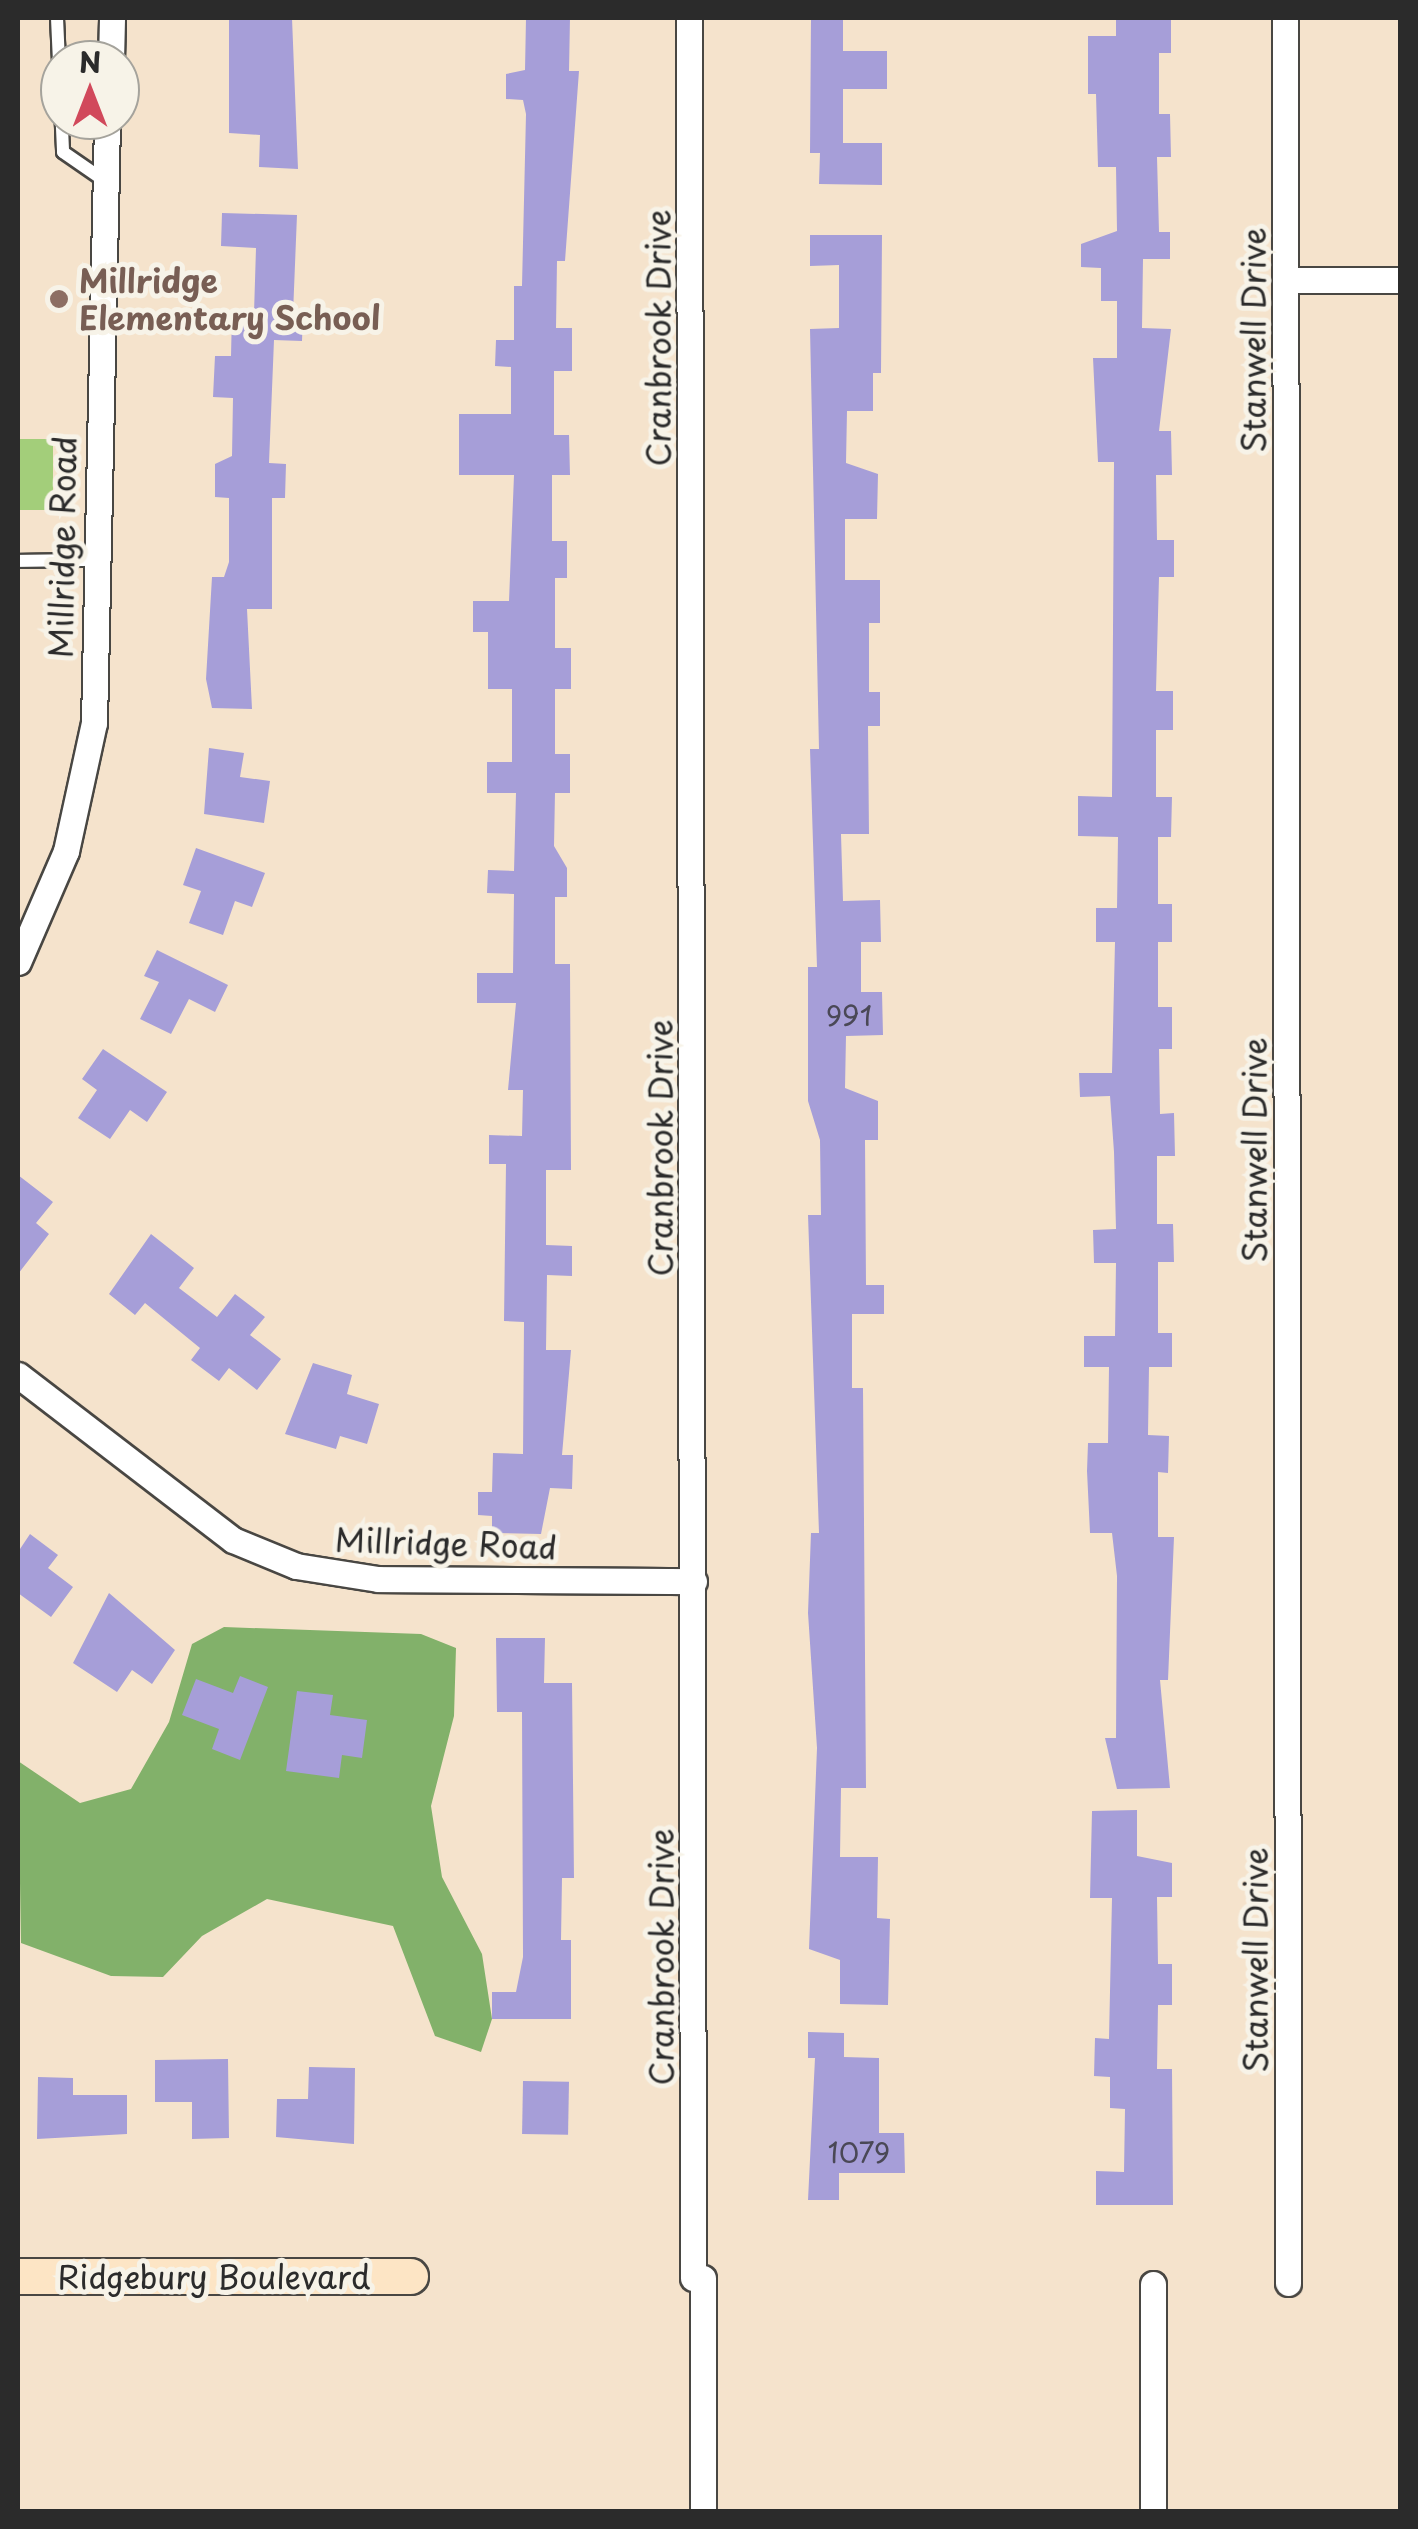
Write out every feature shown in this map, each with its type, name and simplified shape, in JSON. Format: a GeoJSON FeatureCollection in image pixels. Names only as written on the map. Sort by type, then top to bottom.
{"type":"FeatureCollection","features":[{"type":"Feature","properties":{"kind":"street","name":"Cranbrook Drive"},"geometry":{"type":"LineString","coordinates":[[689,18],[694,1581],[703,2512]]}},
{"type":"Feature","properties":{"kind":"street","name":"Stanwell Drive"},"geometry":{"type":"LineString","coordinates":[[1285,18],[1288,2283]]}},
{"type":"Feature","properties":{"kind":"street","name":"Millridge Road"},"geometry":{"type":"LineString","coordinates":[[18,962],[66,852],[90,744],[106,140]]}},
{"type":"Feature","properties":{"kind":"street"},"geometry":{"type":"LineString","coordinates":[[1285,280],[1400,280]]}},
{"type":"Feature","properties":{"kind":"street","name":"Millridge Road"},"geometry":{"type":"LineString","coordinates":[[18,1375],[233,1540],[296,1566],[378,1580],[694,1581]]}},
{"type":"Feature","properties":{"kind":"street","name":"Ridgebury Boulevard"},"geometry":{"type":"LineString","coordinates":[[18,2276],[410,2276]]}},
{"type":"Feature","properties":{"kind":"street"},"geometry":{"type":"LineString","coordinates":[[1153,2284],[1153,2512]]}},
{"type":"Feature","properties":{"kind":"lane"},"geometry":{"type":"LineString","coordinates":[[57,18],[63,152],[105,181]]}},
{"type":"Feature","properties":{"kind":"lane"},"geometry":{"type":"LineString","coordinates":[[18,561],[92,560]]}},
{"type":"Feature","properties":{"kind":"green space"},"geometry":{"type":"Polygon","coordinates":[[[18,439],[53,439],[53,510],[18,510],[18,439]]]}},
{"type":"Feature","properties":{"kind":"green space"},"geometry":{"type":"Polygon","coordinates":[[[224,1627],[421,1634],[456,1648],[454,1716],[431,1806],[442,1877],[482,1954],[492,2019],[481,2052],[435,2036],[393,1926],[267,1899],[202,1936],[163,1977],[111,1976],[21,1943],[18,1761],[80,1803],[131,1789],[169,1722],[192,1644],[224,1627]]]}},
{"type":"Feature","properties":{"kind":"building"},"geometry":{"type":"Polygon","coordinates":[[[229,18],[292,18],[298,169],[259,167],[260,135],[229,133],[229,18]]]}},
{"type":"Feature","properties":{"kind":"building"},"geometry":{"type":"Polygon","coordinates":[[[526,18],[570,18],[569,71],[579,71],[565,261],[557,261],[556,328],[572,328],[572,371],[554,371],[554,435],[569,435],[570,475],[552,475],[552,541],[567,541],[567,578],[555,578],[555,648],[571,648],[571,689],[555,689],[555,754],[570,754],[570,793],[555,793],[554,846],[567,868],[567,897],[555,897],[555,964],[570,964],[571,1170],[546,1170],[546,1245],[572,1246],[572,1276],[547,1275],[546,1350],[571,1350],[562,1455],[573,1455],[572,1489],[550,1488],[541,1534],[492,1533],[492,1516],[478,1515],[478,1492],[492,1492],[493,1453],[523,1454],[524,1322],[504,1321],[506,1164],[489,1164],[489,1135],[522,1136],[523,1090],[508,1090],[516,1003],[477,1003],[477,973],[513,973],[514,894],[487,893],[488,870],[514,871],[516,793],[487,793],[487,762],[512,762],[512,689],[488,689],[488,632],[473,632],[473,601],[509,601],[514,475],[459,475],[459,414],[511,414],[511,367],[495,366],[496,340],[514,340],[514,286],[522,286],[526,114],[523,100],[506,99],[506,74],[525,70],[526,18]]]}},
{"type":"Feature","properties":{"kind":"building"},"geometry":{"type":"Polygon","coordinates":[[[811,18],[843,18],[843,51],[887,51],[887,89],[843,89],[843,143],[882,143],[882,185],[819,184],[820,153],[810,153],[811,18]]]}},
{"type":"Feature","properties":{"kind":"building"},"geometry":{"type":"Polygon","coordinates":[[[1116,18],[1171,18],[1171,53],[1159,53],[1159,114],[1170,114],[1171,157],[1157,157],[1159,232],[1170,232],[1170,259],[1143,259],[1142,328],[1171,329],[1159,431],[1171,431],[1172,475],[1156,475],[1157,540],[1174,540],[1174,577],[1159,577],[1156,691],[1173,691],[1173,730],[1156,730],[1156,797],[1172,797],[1171,837],[1158,837],[1158,904],[1172,904],[1172,942],[1158,942],[1158,1007],[1172,1007],[1172,1049],[1159,1049],[1160,1114],[1174,1113],[1175,1156],[1157,1156],[1157,1224],[1173,1224],[1174,1262],[1158,1262],[1158,1333],[1172,1333],[1172,1367],[1149,1367],[1148,1435],[1169,1436],[1168,1473],[1158,1472],[1158,1537],[1174,1537],[1168,1680],[1160,1680],[1170,1788],[1117,1789],[1105,1738],[1116,1738],[1117,1576],[1112,1533],[1090,1533],[1087,1471],[1088,1443],[1108,1443],[1109,1367],[1084,1367],[1084,1336],[1115,1336],[1116,1263],[1094,1263],[1093,1230],[1116,1229],[1114,1152],[1110,1096],[1080,1097],[1079,1073],[1112,1073],[1115,942],[1096,942],[1096,908],[1117,908],[1118,837],[1078,836],[1078,796],[1112,797],[1114,462],[1098,462],[1093,358],[1117,358],[1117,301],[1101,301],[1101,268],[1081,267],[1081,244],[1117,231],[1116,167],[1098,167],[1096,94],[1088,94],[1088,36],[1116,36],[1116,18]]]}},
{"type":"Feature","properties":{"kind":"building"},"geometry":{"type":"Polygon","coordinates":[[[222,213],[297,215],[293,314],[303,314],[302,341],[274,340],[269,463],[286,464],[285,498],[272,498],[272,609],[247,609],[252,709],[212,708],[206,679],[212,577],[224,577],[229,562],[229,498],[215,497],[215,464],[232,456],[233,398],[213,397],[215,356],[231,356],[232,312],[254,313],[256,248],[221,246],[222,213]]]}},
{"type":"Feature","properties":{"kind":"building"},"geometry":{"type":"Polygon","coordinates":[[[810,235],[882,235],[881,373],[873,373],[873,411],[847,411],[846,463],[878,474],[877,519],[845,519],[845,580],[880,580],[880,623],[869,623],[869,692],[880,692],[880,726],[868,726],[869,834],[841,834],[843,901],[880,900],[881,942],[861,942],[861,992],[882,992],[883,1035],[846,1036],[845,1088],[878,1101],[878,1140],[865,1140],[866,1285],[884,1285],[884,1314],[852,1314],[852,1388],[863,1388],[866,1788],[841,1788],[840,1857],[878,1857],[877,1918],[890,1919],[888,2005],[840,2004],[840,1960],[809,1949],[817,1748],[808,1613],[811,1533],[819,1533],[808,1215],[821,1215],[820,1140],[808,1101],[808,967],[817,967],[810,749],[819,749],[810,329],[839,328],[839,265],[810,266],[810,235]]]}},
{"type":"Feature","properties":{"kind":"building"},"geometry":{"type":"Polygon","coordinates":[[[209,748],[244,753],[240,777],[270,781],[264,823],[204,814],[209,748]]]}},
{"type":"Feature","properties":{"kind":"building"},"geometry":{"type":"Polygon","coordinates":[[[196,848],[265,873],[252,907],[235,901],[223,935],[189,923],[201,891],[183,885],[196,848]]]}},
{"type":"Feature","properties":{"kind":"building"},"geometry":{"type":"Polygon","coordinates":[[[157,950],[228,985],[215,1012],[189,999],[171,1034],[140,1019],[159,982],[144,976],[157,950]]]}},
{"type":"Feature","properties":{"kind":"building"},"geometry":{"type":"Polygon","coordinates":[[[103,1049],[167,1092],[147,1122],[130,1110],[110,1139],[78,1118],[97,1090],[82,1079],[103,1049]]]}},
{"type":"Feature","properties":{"kind":"building"},"geometry":{"type":"Polygon","coordinates":[[[18,1175],[53,1202],[36,1223],[49,1234],[18,1274],[18,1175]]]}},
{"type":"Feature","properties":{"kind":"building"},"geometry":{"type":"Polygon","coordinates":[[[151,1234],[194,1268],[179,1288],[217,1317],[235,1294],[265,1317],[250,1335],[281,1359],[257,1390],[229,1368],[219,1381],[191,1360],[200,1348],[145,1303],[135,1315],[109,1294],[151,1234]]]}},
{"type":"Feature","properties":{"kind":"building"},"geometry":{"type":"Polygon","coordinates":[[[313,1363],[352,1375],[347,1394],[379,1404],[367,1444],[340,1436],[336,1449],[285,1434],[313,1363]]]}},
{"type":"Feature","properties":{"kind":"building"},"geometry":{"type":"Polygon","coordinates":[[[30,1534],[58,1555],[48,1568],[73,1587],[51,1617],[18,1593],[18,1552],[30,1534]]]}},
{"type":"Feature","properties":{"kind":"building"},"geometry":{"type":"Polygon","coordinates":[[[109,1593],[175,1650],[152,1684],[132,1670],[117,1692],[73,1663],[109,1593]]]}},
{"type":"Feature","properties":{"kind":"building"},"geometry":{"type":"Polygon","coordinates":[[[496,1638],[545,1638],[544,1683],[572,1683],[574,1878],[562,1878],[561,1940],[571,1940],[571,2019],[492,2019],[492,1992],[516,1992],[523,1957],[522,1712],[497,1712],[496,1638]]]}},
{"type":"Feature","properties":{"kind":"building"},"geometry":{"type":"Polygon","coordinates":[[[240,1676],[268,1687],[240,1760],[212,1749],[219,1729],[182,1715],[196,1679],[233,1693],[240,1676]]]}},
{"type":"Feature","properties":{"kind":"building"},"geometry":{"type":"Polygon","coordinates":[[[297,1691],[333,1695],[330,1715],[367,1720],[362,1758],[342,1755],[339,1778],[286,1771],[297,1691]]]}},
{"type":"Feature","properties":{"kind":"building"},"geometry":{"type":"Polygon","coordinates":[[[1137,1810],[1137,1856],[1172,1863],[1172,1897],[1157,1897],[1158,1964],[1172,1964],[1172,2005],[1158,2005],[1157,2069],[1172,2069],[1173,2205],[1096,2205],[1096,2171],[1124,2172],[1125,2109],[1110,2108],[1110,2077],[1094,2076],[1095,2038],[1109,2039],[1112,1898],[1090,1898],[1092,1811],[1137,1810]]]}},
{"type":"Feature","properties":{"kind":"building"},"geometry":{"type":"Polygon","coordinates":[[[808,2032],[844,2033],[844,2057],[879,2058],[879,2133],[904,2133],[905,2173],[839,2173],[839,2200],[808,2200],[815,2058],[808,2058],[808,2032]]]}},
{"type":"Feature","properties":{"kind":"building"},"geometry":{"type":"Polygon","coordinates":[[[228,2059],[229,2138],[192,2139],[192,2102],[155,2102],[155,2060],[228,2059]]]}},
{"type":"Feature","properties":{"kind":"building"},"geometry":{"type":"Polygon","coordinates":[[[309,2067],[355,2068],[354,2144],[276,2137],[277,2099],[308,2099],[309,2067]]]}},
{"type":"Feature","properties":{"kind":"building"},"geometry":{"type":"Polygon","coordinates":[[[38,2077],[73,2078],[73,2095],[127,2095],[127,2134],[37,2139],[38,2077]]]}},
{"type":"Feature","properties":{"kind":"building"},"geometry":{"type":"Polygon","coordinates":[[[523,2081],[569,2082],[568,2135],[522,2134],[523,2081]]]}},
{"type":"Feature","properties":{"kind":"place","name":"Millridge Elementary School"},"geometry":{"type":"Point","coordinates":[59,299]}}]}
